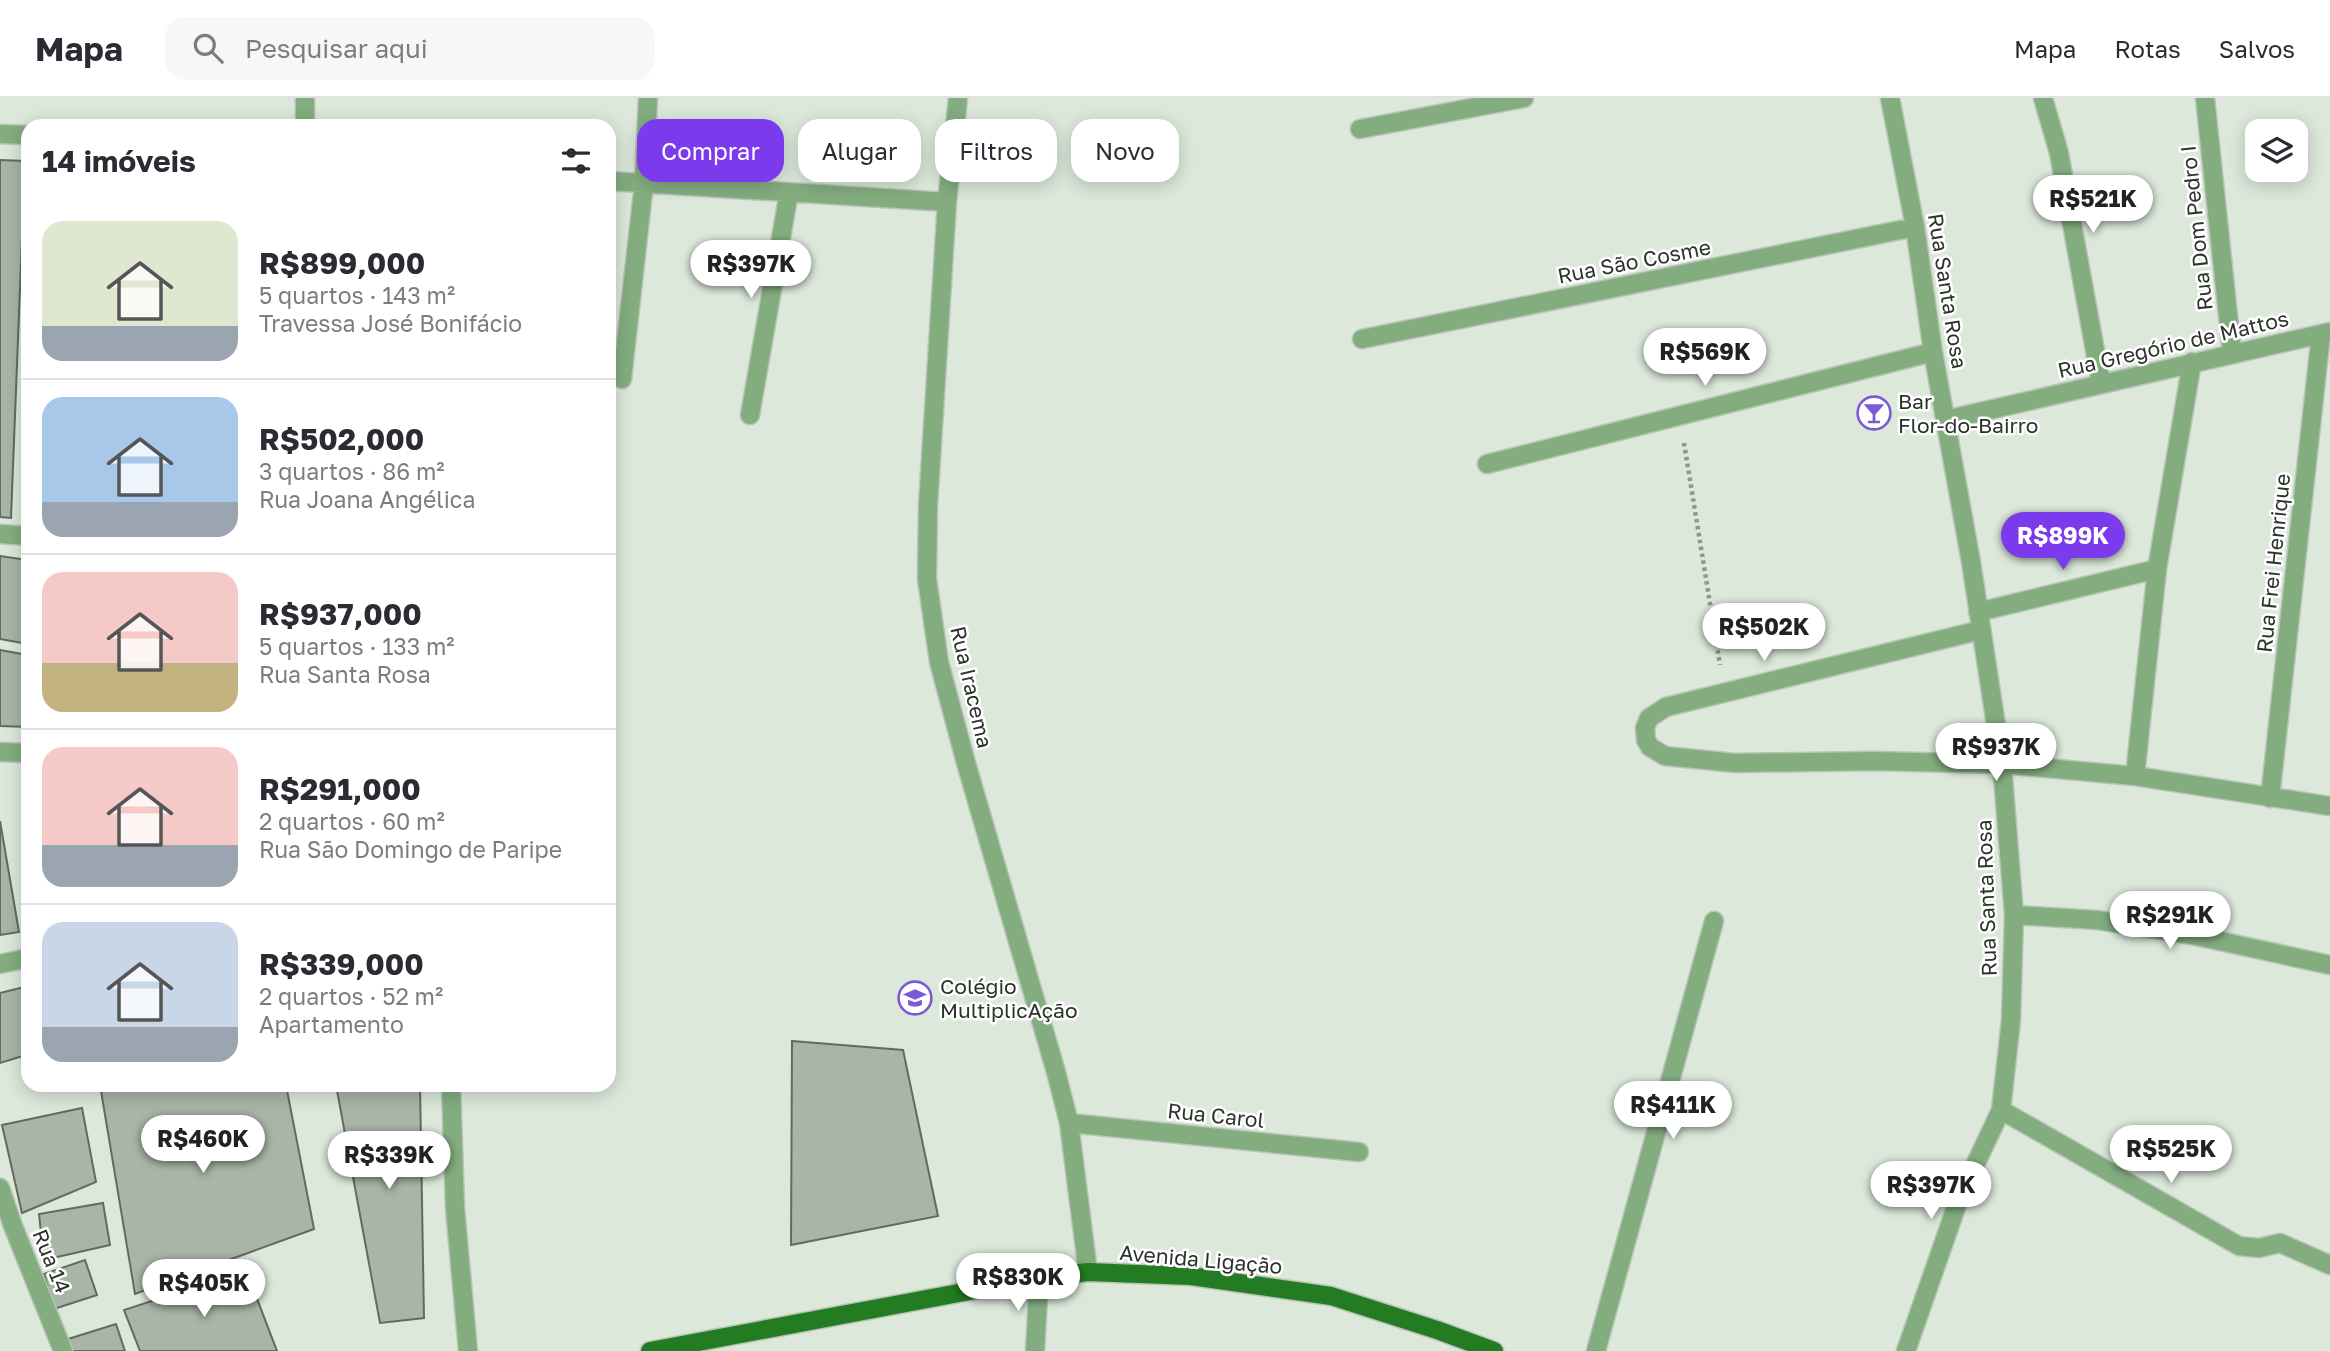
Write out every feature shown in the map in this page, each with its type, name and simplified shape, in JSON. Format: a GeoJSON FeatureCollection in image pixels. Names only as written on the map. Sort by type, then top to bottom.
{"type":"FeatureCollection","features":[{"type":"Feature","properties":{"kind":"main road","name":"Avenida Ligação"},"geometry":{"type":"LineString","coordinates":[[650,1351],[1039,1278],[1088,1272],[1191,1276],[1331,1296],[1494,1351]]}},
{"type":"Feature","properties":{"kind":"street"},"geometry":{"type":"LineString","coordinates":[[305,98],[305,119]]}},
{"type":"Feature","properties":{"kind":"street"},"geometry":{"type":"LineString","coordinates":[[622,379],[644,183],[648,98]]}},
{"type":"Feature","properties":{"kind":"street","name":"Rua Iracema"},"geometry":{"type":"LineString","coordinates":[[958,98],[947,202],[928,506],[927,579],[939,662],[965,763],[1069,1123],[1088,1272]]}},
{"type":"Feature","properties":{"kind":"street"},"geometry":{"type":"LineString","coordinates":[[1360,129],[1524,98]]}},
{"type":"Feature","properties":{"kind":"street","name":"Rua Santa Rosa"},"geometry":{"type":"LineString","coordinates":[[1890,98],[1915,227],[1933,352],[2002,764],[2014,915],[2011,1020],[2001,1110],[1959,1199],[1906,1351]]}},
{"type":"Feature","properties":{"kind":"street"},"geometry":{"type":"LineString","coordinates":[[2043,98],[2059,153],[2101,383]]}},
{"type":"Feature","properties":{"kind":"street","name":"Rua Dom Pedro I"},"geometry":{"type":"LineString","coordinates":[[2205,98],[2232,353]]}},
{"type":"Feature","properties":{"kind":"street"},"geometry":{"type":"LineString","coordinates":[[0,134],[21,135]]}},
{"type":"Feature","properties":{"kind":"street"},"geometry":{"type":"LineString","coordinates":[[616,181],[947,202]]}},
{"type":"Feature","properties":{"kind":"street"},"geometry":{"type":"LineString","coordinates":[[751,415],[789,192]]}},
{"type":"Feature","properties":{"kind":"street","name":"Rua São Cosme"},"geometry":{"type":"LineString","coordinates":[[1362,339],[1915,227]]}},
{"type":"Feature","properties":{"kind":"street","name":"Rua Gregório de Mattos"},"geometry":{"type":"LineString","coordinates":[[1945,420],[2325,333]]}},
{"type":"Feature","properties":{"kind":"street","name":"Rua Frei Henrique"},"geometry":{"type":"LineString","coordinates":[[2270,798],[2325,333]]}},
{"type":"Feature","properties":{"kind":"street"},"geometry":{"type":"LineString","coordinates":[[1487,464],[1933,352]]}},
{"type":"Feature","properties":{"kind":"street"},"geometry":{"type":"LineString","coordinates":[[2135,776],[2157,569],[2192,362]]}},
{"type":"Feature","properties":{"kind":"street"},"geometry":{"type":"LineString","coordinates":[[0,534],[21,536]]}},
{"type":"Feature","properties":{"kind":"street"},"geometry":{"type":"LineString","coordinates":[[2157,569],[1980,621],[1666,707],[1649,718],[1645,728],[1646,740],[1650,747],[1665,755],[1735,763],[1873,761],[2002,764],[2135,776],[2330,806]]}},
{"type":"Feature","properties":{"kind":"street"},"geometry":{"type":"LineString","coordinates":[[0,752],[21,753]]}},
{"type":"Feature","properties":{"kind":"street"},"geometry":{"type":"LineString","coordinates":[[2014,915],[2097,920],[2192,935],[2330,965]]}},
{"type":"Feature","properties":{"kind":"street"},"geometry":{"type":"LineString","coordinates":[[1596,1351],[1714,921]]}},
{"type":"Feature","properties":{"kind":"street"},"geometry":{"type":"LineString","coordinates":[[0,964],[21,960]]}},
{"type":"Feature","properties":{"kind":"street"},"geometry":{"type":"LineString","coordinates":[[451,1092],[455,1208],[468,1351]]}},
{"type":"Feature","properties":{"kind":"street"},"geometry":{"type":"LineString","coordinates":[[2001,1110],[2239,1246],[2259,1248],[2280,1243],[2330,1265]]}},
{"type":"Feature","properties":{"kind":"street","name":"Rua Carol"},"geometry":{"type":"LineString","coordinates":[[1069,1123],[1359,1152]]}},
{"type":"Feature","properties":{"kind":"street","name":"Rua 14"},"geometry":{"type":"LineString","coordinates":[[0,1188],[63,1351]]}},
{"type":"Feature","properties":{"kind":"street"},"geometry":{"type":"LineString","coordinates":[[1035,1351],[1039,1278]]}},
{"type":"Feature","properties":{"kind":"path"},"geometry":{"type":"LineString","coordinates":[[1679,415],[1725,692]]}},
{"type":"Feature","properties":{"kind":"building"},"geometry":{"type":"Polygon","coordinates":[[[0,160],[21,161],[21,263],[11,518],[0,517],[0,160]]]}},
{"type":"Feature","properties":{"kind":"building"},"geometry":{"type":"Polygon","coordinates":[[[0,556],[21,559],[21,643],[0,639],[0,556]]]}},
{"type":"Feature","properties":{"kind":"building"},"geometry":{"type":"Polygon","coordinates":[[[0,650],[21,654],[21,727],[0,726],[0,650]]]}},
{"type":"Feature","properties":{"kind":"building"},"geometry":{"type":"Polygon","coordinates":[[[0,821],[19,932],[0,935],[0,821]]]}},
{"type":"Feature","properties":{"kind":"building"},"geometry":{"type":"Polygon","coordinates":[[[21,988],[21,1057],[0,1063],[0,993],[21,988]]]}},
{"type":"Feature","properties":{"kind":"building"},"geometry":{"type":"Polygon","coordinates":[[[792,1041],[903,1050],[938,1216],[791,1245],[792,1041]]]}},
{"type":"Feature","properties":{"kind":"building"},"geometry":{"type":"Polygon","coordinates":[[[101,1092],[287,1092],[314,1229],[135,1294],[101,1092]]]}},
{"type":"Feature","properties":{"kind":"building"},"geometry":{"type":"Polygon","coordinates":[[[337,1092],[420,1092],[424,1318],[380,1323],[337,1092]]]}},
{"type":"Feature","properties":{"kind":"building"},"geometry":{"type":"Polygon","coordinates":[[[82,1108],[96,1182],[22,1213],[2,1125],[82,1108]]]}},
{"type":"Feature","properties":{"kind":"building"},"geometry":{"type":"Polygon","coordinates":[[[103,1203],[110,1245],[44,1260],[39,1214],[103,1203]]]}},
{"type":"Feature","properties":{"kind":"building"},"geometry":{"type":"Polygon","coordinates":[[[85,1260],[97,1295],[54,1309],[44,1274],[85,1260]]]}},
{"type":"Feature","properties":{"kind":"building"},"geometry":{"type":"Polygon","coordinates":[[[246,1270],[277,1351],[140,1351],[124,1310],[246,1270]]]}},
{"type":"Feature","properties":{"kind":"building"},"geometry":{"type":"Polygon","coordinates":[[[116,1324],[125,1351],[69,1351],[65,1340],[116,1324]]]}},
{"type":"Feature","properties":{"kind":"place","name":"Bar Flor-do-Bairro"},"geometry":{"type":"Point","coordinates":[1874,413]}},
{"type":"Feature","properties":{"kind":"place","name":"Colégio MultiplicAção"},"geometry":{"type":"Point","coordinates":[915,998]}}]}
